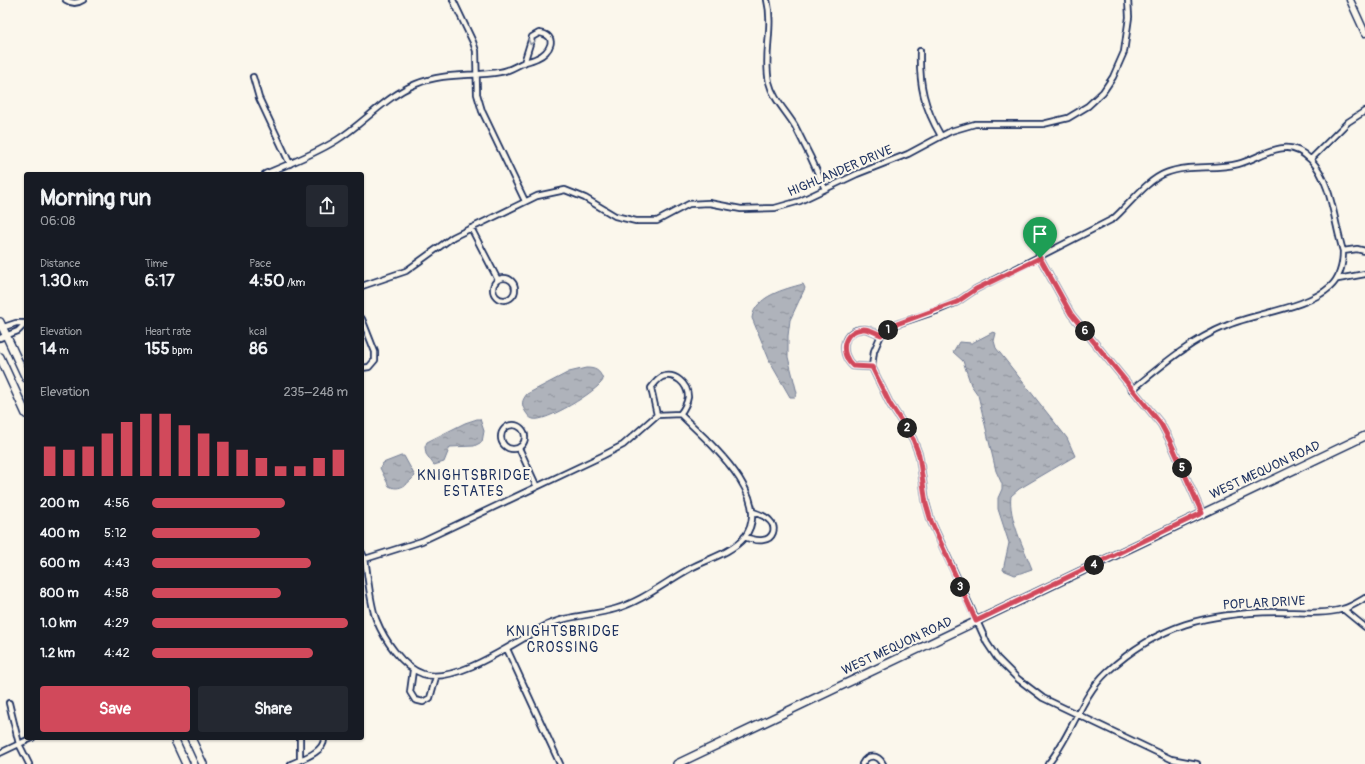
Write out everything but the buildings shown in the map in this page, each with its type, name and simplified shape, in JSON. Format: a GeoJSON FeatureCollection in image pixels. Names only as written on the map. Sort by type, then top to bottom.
{"type":"FeatureCollection","features":[{"type":"Feature","properties":{"kind":"main road"},"geometry":{"type":"LineString","coordinates":[[1,326],[3,337],[24,374]]}},
{"type":"Feature","properties":{"kind":"main road"},"geometry":{"type":"LineString","coordinates":[[0,357],[24,410]]}},
{"type":"Feature","properties":{"kind":"main road","name":"WEST MEQUON ROAD"},"geometry":{"type":"LineString","coordinates":[[677,764],[1365,436]]}},
{"type":"Feature","properties":{"kind":"main road"},"geometry":{"type":"LineString","coordinates":[[175,740],[186,764]]}},
{"type":"Feature","properties":{"kind":"main road"},"geometry":{"type":"LineString","coordinates":[[192,740],[203,764]]}},
{"type":"Feature","properties":{"kind":"street"},"geometry":{"type":"LineString","coordinates":[[66,0],[71,3],[78,3],[83,0]]}},
{"type":"Feature","properties":{"kind":"street"},"geometry":{"type":"LineString","coordinates":[[453,0],[476,51],[477,94],[482,111],[525,201]]}},
{"type":"Feature","properties":{"kind":"street"},"geometry":{"type":"LineString","coordinates":[[767,0],[769,15],[766,58],[769,83],[778,103],[794,125],[825,189]]}},
{"type":"Feature","properties":{"kind":"street","name":"HIGHLANDER DRIVE"},"geometry":{"type":"LineString","coordinates":[[364,285],[406,271],[453,237],[537,196],[565,190],[586,198],[615,216],[636,221],[657,221],[689,204],[709,202],[741,210],[775,208],[800,201],[908,154],[941,136],[975,124],[1042,124],[1068,118],[1088,106],[1103,92],[1113,77],[1124,52],[1129,17],[1128,0]]}},
{"type":"Feature","properties":{"kind":"street"},"geometry":{"type":"LineString","coordinates":[[1350,0],[1365,32]]}},
{"type":"Feature","properties":{"kind":"street"},"geometry":{"type":"LineString","coordinates":[[270,172],[290,164],[337,140],[401,92],[416,84],[435,78],[458,74],[501,72],[524,62],[538,58],[549,50],[551,43],[547,36],[539,33],[532,37],[524,62]]}},
{"type":"Feature","properties":{"kind":"street"},"geometry":{"type":"LineString","coordinates":[[920,51],[919,77],[922,94],[934,124],[941,136]]}},
{"type":"Feature","properties":{"kind":"street"},"geometry":{"type":"LineString","coordinates":[[253,77],[258,98],[290,164]]}},
{"type":"Feature","properties":{"kind":"street"},"geometry":{"type":"LineString","coordinates":[[1311,159],[1348,122],[1365,111]]}},
{"type":"Feature","properties":{"kind":"street"},"geometry":{"type":"LineString","coordinates":[[1132,390],[1168,360],[1191,344],[1227,325],[1299,304],[1329,288],[1338,279],[1343,251],[1325,183],[1311,159],[1297,149],[1284,148],[1238,164],[1166,173],[1151,181],[1128,206],[1113,218],[1040,258],[976,289],[957,302],[894,325],[881,335],[874,351],[872,367],[890,404],[913,439],[919,455],[926,504],[931,521],[986,643],[997,658],[1018,679],[1043,698],[1170,759],[1197,764]]}},
{"type":"Feature","properties":{"kind":"street"},"geometry":{"type":"LineString","coordinates":[[471,228],[498,280]]}},
{"type":"Feature","properties":{"kind":"street"},"geometry":{"type":"LineString","coordinates":[[1343,251],[1365,251]]}},
{"type":"Feature","properties":{"kind":"street"},"geometry":{"type":"LineString","coordinates":[[1040,258],[1071,314],[1161,424],[1202,513]]}},
{"type":"Feature","properties":{"kind":"street"},"geometry":{"type":"LineString","coordinates":[[1338,279],[1365,274]]}},
{"type":"Feature","properties":{"kind":"street"},"geometry":{"type":"LineString","coordinates":[[509,279],[514,284],[515,291],[511,298],[504,300],[495,295],[493,289],[498,280],[509,279]]}},
{"type":"Feature","properties":{"kind":"street"},"geometry":{"type":"LineString","coordinates":[[1,326],[24,323]]}},
{"type":"Feature","properties":{"kind":"street"},"geometry":{"type":"LineString","coordinates":[[364,324],[375,352],[375,360],[369,366],[364,367]]}},
{"type":"Feature","properties":{"kind":"street"},"geometry":{"type":"LineString","coordinates":[[3,337],[18,331],[24,325]]}},
{"type":"Feature","properties":{"kind":"street"},"geometry":{"type":"LineString","coordinates":[[872,367],[853,366],[844,356],[844,346],[848,337],[855,331],[864,328],[881,335]]}},
{"type":"Feature","properties":{"kind":"street"},"geometry":{"type":"LineString","coordinates":[[657,415],[651,388],[662,377],[672,376],[678,378],[684,385],[688,396],[686,405],[680,414]]}},
{"type":"Feature","properties":{"kind":"street"},"geometry":{"type":"LineString","coordinates":[[680,414],[720,455],[745,486],[753,512],[750,526],[744,537],[732,548],[675,577],[636,601],[613,610],[559,620],[467,669],[436,677],[424,675],[413,670],[399,657],[376,618],[365,559],[422,541],[536,485],[623,445],[657,415],[680,414]]}},
{"type":"Feature","properties":{"kind":"street"},"geometry":{"type":"LineString","coordinates":[[509,425],[517,425],[524,430],[525,442],[519,448],[507,448],[502,442],[503,430],[509,425]]}},
{"type":"Feature","properties":{"kind":"street"},"geometry":{"type":"LineString","coordinates":[[519,448],[536,485]]}},
{"type":"Feature","properties":{"kind":"street"},"geometry":{"type":"LineString","coordinates":[[744,537],[763,541],[769,538],[774,531],[774,527],[770,520],[753,512]]}},
{"type":"Feature","properties":{"kind":"street","name":"POPLAR DRIVE"},"geometry":{"type":"LineString","coordinates":[[1048,764],[1068,736],[1079,714],[1105,674],[1134,649],[1152,638],[1171,629],[1210,617],[1236,613],[1321,612],[1343,609],[1365,598]]}},
{"type":"Feature","properties":{"kind":"street"},"geometry":{"type":"LineString","coordinates":[[1343,609],[1365,627]]}},
{"type":"Feature","properties":{"kind":"street"},"geometry":{"type":"LineString","coordinates":[[507,649],[560,764]]}},
{"type":"Feature","properties":{"kind":"street"},"geometry":{"type":"LineString","coordinates":[[413,670],[410,692],[415,700],[423,702],[430,698],[436,677]]}},
{"type":"Feature","properties":{"kind":"street"},"geometry":{"type":"LineString","coordinates":[[9,703],[14,729],[19,744],[29,764]]}},
{"type":"Feature","properties":{"kind":"street"},"geometry":{"type":"LineString","coordinates":[[0,753],[28,740]]}},
{"type":"Feature","properties":{"kind":"street"},"geometry":{"type":"LineString","coordinates":[[300,740],[300,760]]}},
{"type":"Feature","properties":{"kind":"street"},"geometry":{"type":"LineString","coordinates":[[291,764],[320,748],[324,743],[324,740]]}},
{"type":"Feature","properties":{"kind":"street"},"geometry":{"type":"LineString","coordinates":[[862,764],[866,758],[873,756],[880,759],[883,764]]}},
{"type":"Feature","properties":{"kind":"water"},"geometry":{"type":"Polygon","coordinates":[[[803,284],[805,288],[790,320],[788,336],[788,357],[797,393],[795,397],[790,397],[771,364],[752,318],[754,310],[765,299],[780,291],[803,284]]]}},
{"type":"Feature","properties":{"kind":"water"},"geometry":{"type":"Polygon","coordinates":[[[993,332],[996,333],[994,341],[996,348],[1067,438],[1075,456],[1019,489],[1011,496],[1014,523],[1032,569],[1015,575],[1003,570],[1009,543],[998,509],[998,498],[1002,489],[1002,484],[996,471],[978,395],[971,385],[963,361],[953,352],[959,342],[972,343],[993,332]]]}},
{"type":"Feature","properties":{"kind":"water"},"geometry":{"type":"Polygon","coordinates":[[[586,368],[597,370],[603,380],[592,391],[571,405],[548,416],[533,419],[528,416],[523,404],[523,400],[527,394],[569,372],[586,368]]]}},
{"type":"Feature","properties":{"kind":"water"},"geometry":{"type":"Polygon","coordinates":[[[480,419],[484,431],[482,442],[474,446],[450,447],[444,462],[434,465],[426,454],[425,447],[427,442],[465,423],[480,419]]]}},
{"type":"Feature","properties":{"kind":"water"},"geometry":{"type":"Polygon","coordinates":[[[404,456],[415,476],[404,486],[393,488],[389,486],[380,468],[383,463],[404,456]]]}},
{"type":"Feature","properties":{"kind":"district","name":"KNIGHTSBRIDGE ESTATES"},"geometry":{"type":"Point","coordinates":[474,484]}},
{"type":"Feature","properties":{"kind":"district","name":"KNIGHTSBRIDGE CROSSING"},"geometry":{"type":"Point","coordinates":[563,640]}},
{"type":"Feature","properties":{"kind":"route"},"geometry":{"type":"LineString","coordinates":[[1040,258],[1071,314],[1161,424],[1202,513],[976,621],[934,530],[926,504],[919,455],[913,439],[890,404],[872,367],[863,368],[853,366],[844,356],[844,346],[848,337],[855,331],[864,328],[881,335],[894,325],[936,311],[957,302],[976,289],[1040,258]]}}]}
